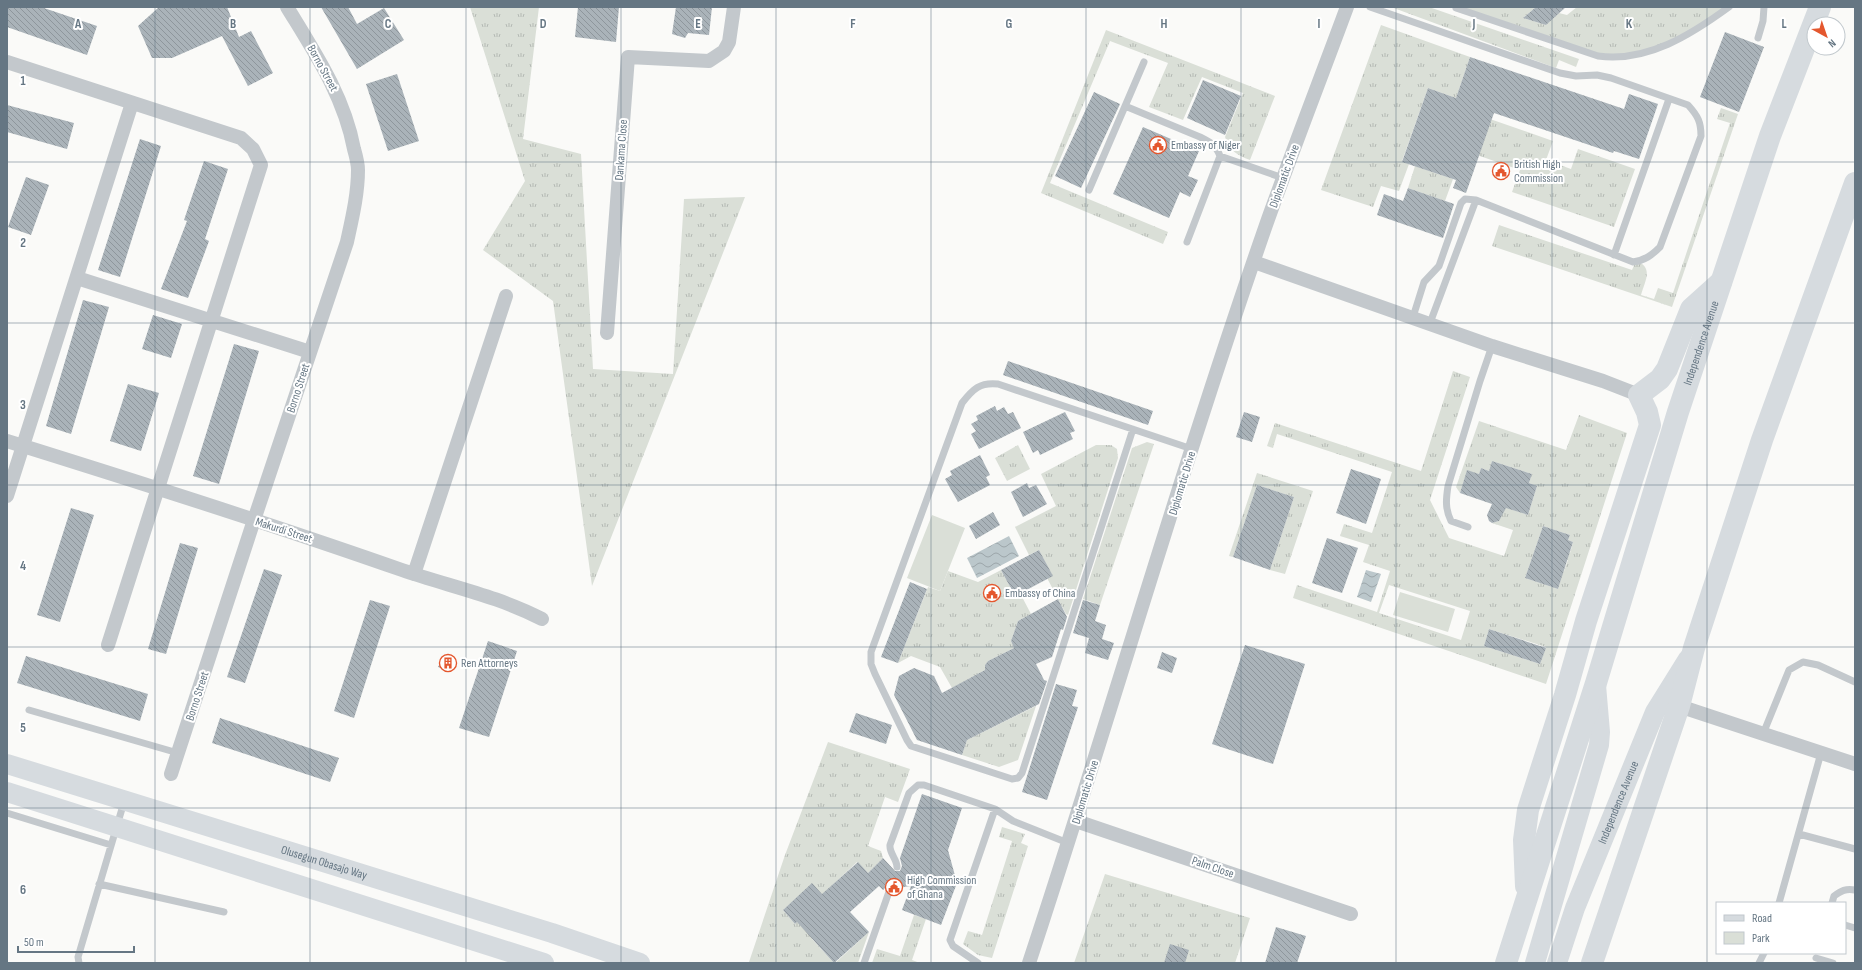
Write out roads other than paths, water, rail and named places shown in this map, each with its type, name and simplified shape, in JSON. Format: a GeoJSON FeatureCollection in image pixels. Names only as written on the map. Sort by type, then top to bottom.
{"type":"FeatureCollection","features":[{"type":"Feature","properties":{"kind":"main road","name":"Independence Avenue"},"geometry":{"type":"LineString","coordinates":[[1506,963],[1596,683],[1678,412],[1770,136],[1820,7]]}},
{"type":"Feature","properties":{"kind":"main road","name":"Independence Avenue"},"geometry":{"type":"LineString","coordinates":[[1592,963],[1678,706],[1694,648],[1762,440],[1855,183]]}},
{"type":"Feature","properties":{"kind":"main road"},"geometry":{"type":"LineString","coordinates":[[1526,903],[1524,840],[1528,810],[1565,695],[1586,621],[1650,425],[1647,412],[1639,395],[1660,379],[1667,369],[1691,309],[1722,281]]}},
{"type":"Feature","properties":{"kind":"main road","name":"Independence Avenue"},"geometry":{"type":"LineString","coordinates":[[1557,963],[1575,908],[1656,712],[1694,648]]}},
{"type":"Feature","properties":{"kind":"main road","name":"Independence Avenue"},"geometry":{"type":"LineString","coordinates":[[1535,963],[1599,745],[1600,732],[1596,683]]}},
{"type":"Feature","properties":{"kind":"main road","name":"Olusegun Obasajo Way"},"geometry":{"type":"LineString","coordinates":[[7,764],[537,928],[640,963]]}},
{"type":"Feature","properties":{"kind":"main road"},"geometry":{"type":"LineString","coordinates":[[7,792],[544,963]]}},
{"type":"Feature","properties":{"kind":"street","name":"Borno Street"},"geometry":{"type":"LineString","coordinates":[[171,774],[347,242],[355,202],[358,169],[352,134],[342,103],[319,60],[287,7]]}},
{"type":"Feature","properties":{"kind":"street","name":"Dankama Close"},"geometry":{"type":"LineString","coordinates":[[607,333],[628,57],[708,61],[717,57],[724,51],[729,42],[734,7]]}},
{"type":"Feature","properties":{"kind":"street","name":"Diplomatic Drive"},"geometry":{"type":"LineString","coordinates":[[1029,963],[1076,821],[1192,449],[1254,262],[1283,178],[1347,7]]}},
{"type":"Feature","properties":{"kind":"street"},"geometry":{"type":"LineString","coordinates":[[7,62],[241,138],[253,149],[261,165],[159,489],[108,645]]}},
{"type":"Feature","properties":{"kind":"street"},"geometry":{"type":"LineString","coordinates":[[7,496],[132,103]]}},
{"type":"Feature","properties":{"kind":"street"},"geometry":{"type":"LineString","coordinates":[[1254,262],[1492,346],[1603,381],[1639,395]]}},
{"type":"Feature","properties":{"kind":"street"},"geometry":{"type":"LineString","coordinates":[[77,278],[310,352]]}},
{"type":"Feature","properties":{"kind":"street"},"geometry":{"type":"LineString","coordinates":[[414,574],[506,296]]}},
{"type":"Feature","properties":{"kind":"street","name":"Makurdi Street"},"geometry":{"type":"LineString","coordinates":[[7,441],[159,489],[521,608],[542,619]]}},
{"type":"Feature","properties":{"kind":"street"},"geometry":{"type":"LineString","coordinates":[[1678,706],[1855,764]]}},
{"type":"Feature","properties":{"kind":"street","name":"Palm Close"},"geometry":{"type":"LineString","coordinates":[[1076,821],[1351,914]]}},
{"type":"Feature","properties":{"kind":"lane"},"geometry":{"type":"LineString","coordinates":[[1370,7],[1560,74],[1576,76],[1597,75],[1611,78],[1688,105],[1697,115],[1701,124],[1701,136],[1660,247],[1651,256],[1644,260],[1633,262],[1476,200],[1465,199],[1461,203],[1439,266],[1424,282],[1412,317]]}},
{"type":"Feature","properties":{"kind":"lane"},"geometry":{"type":"LineString","coordinates":[[1456,8],[1598,56],[1620,58],[1656,49],[1687,35],[1729,7]]}},
{"type":"Feature","properties":{"kind":"lane"},"geometry":{"type":"LineString","coordinates":[[1758,38],[1763,21],[1764,7]]}},
{"type":"Feature","properties":{"kind":"lane"},"geometry":{"type":"LineString","coordinates":[[1089,190],[1144,62]]}},
{"type":"Feature","properties":{"kind":"lane"},"geometry":{"type":"LineString","coordinates":[[1614,255],[1669,99]]}},
{"type":"Feature","properties":{"kind":"lane"},"geometry":{"type":"LineString","coordinates":[[1125,106],[1212,143],[1217,148],[1220,156],[1187,242]]}},
{"type":"Feature","properties":{"kind":"lane"},"geometry":{"type":"LineString","coordinates":[[1220,156],[1283,178]]}},
{"type":"Feature","properties":{"kind":"lane"},"geometry":{"type":"LineString","coordinates":[[1430,323],[1476,200]]}},
{"type":"Feature","properties":{"kind":"lane"},"geometry":{"type":"LineString","coordinates":[[1468,527],[1451,521],[1446,508],[1446,496],[1480,380],[1492,346]]}},
{"type":"Feature","properties":{"kind":"lane"},"geometry":{"type":"LineString","coordinates":[[1133,430],[1022,773],[1018,778],[1012,779],[911,746],[875,674],[871,664],[871,652],[962,403],[969,394],[977,387],[986,383],[998,384],[1192,449]]}},
{"type":"Feature","properties":{"kind":"lane"},"geometry":{"type":"LineString","coordinates":[[1763,734],[1789,670],[1802,662],[1818,665],[1855,682]]}},
{"type":"Feature","properties":{"kind":"lane"},"geometry":{"type":"LineString","coordinates":[[29,710],[178,753]]}},
{"type":"Feature","properties":{"kind":"lane"},"geometry":{"type":"LineString","coordinates":[[1779,902],[1821,753]]}},
{"type":"Feature","properties":{"kind":"lane"},"geometry":{"type":"LineString","coordinates":[[897,867],[896,861],[890,849],[890,845],[909,793],[918,784],[924,784],[995,809],[1013,821],[1068,843]]}},
{"type":"Feature","properties":{"kind":"lane"},"geometry":{"type":"LineString","coordinates":[[79,963],[78,957],[125,800]]}},
{"type":"Feature","properties":{"kind":"lane"},"geometry":{"type":"LineString","coordinates":[[978,963],[953,946],[950,940],[995,809]]}},
{"type":"Feature","properties":{"kind":"lane"},"geometry":{"type":"LineString","coordinates":[[7,813],[111,845]]}},
{"type":"Feature","properties":{"kind":"lane"},"geometry":{"type":"LineString","coordinates":[[1799,834],[1855,849]]}},
{"type":"Feature","properties":{"kind":"lane"},"geometry":{"type":"LineString","coordinates":[[99,884],[224,912]]}},
{"type":"Feature","properties":{"kind":"lane"},"geometry":{"type":"LineString","coordinates":[[864,963],[890,889]]}},
{"type":"Feature","properties":{"kind":"lane"},"geometry":{"type":"LineString","coordinates":[[1832,902],[1834,896],[1840,891],[1848,889],[1855,890]]}},
{"type":"Feature","properties":{"kind":"lane"},"geometry":{"type":"LineString","coordinates":[[1759,963],[1764,954]]}},
{"type":"Feature","properties":{"kind":"lane"},"geometry":{"type":"LineString","coordinates":[[1816,958],[1833,963]]}},
{"type":"Feature","properties":{"kind":"water"},"geometry":{"type":"Polygon","coordinates":[[[1009,536],[1019,556],[977,578],[967,558],[1009,536]]]}},
{"type":"Feature","properties":{"kind":"water"},"geometry":{"type":"Polygon","coordinates":[[[1366,570],[1381,574],[1371,602],[1357,597],[1366,570]]]}},
{"type":"Feature","properties":{"kind":"place","name":"Embassy of Niger"},"geometry":{"type":"Point","coordinates":[1158,145]}},
{"type":"Feature","properties":{"kind":"place","name":"British High Commission"},"geometry":{"type":"Point","coordinates":[1501,171]}},
{"type":"Feature","properties":{"kind":"place","name":"Embassy of China"},"geometry":{"type":"Point","coordinates":[992,593]}},
{"type":"Feature","properties":{"kind":"place","name":"Ren Attorneys"},"geometry":{"type":"Point","coordinates":[448,663]}},
{"type":"Feature","properties":{"kind":"place","name":"High Commission of Ghana"},"geometry":{"type":"Point","coordinates":[894,887]}}]}
